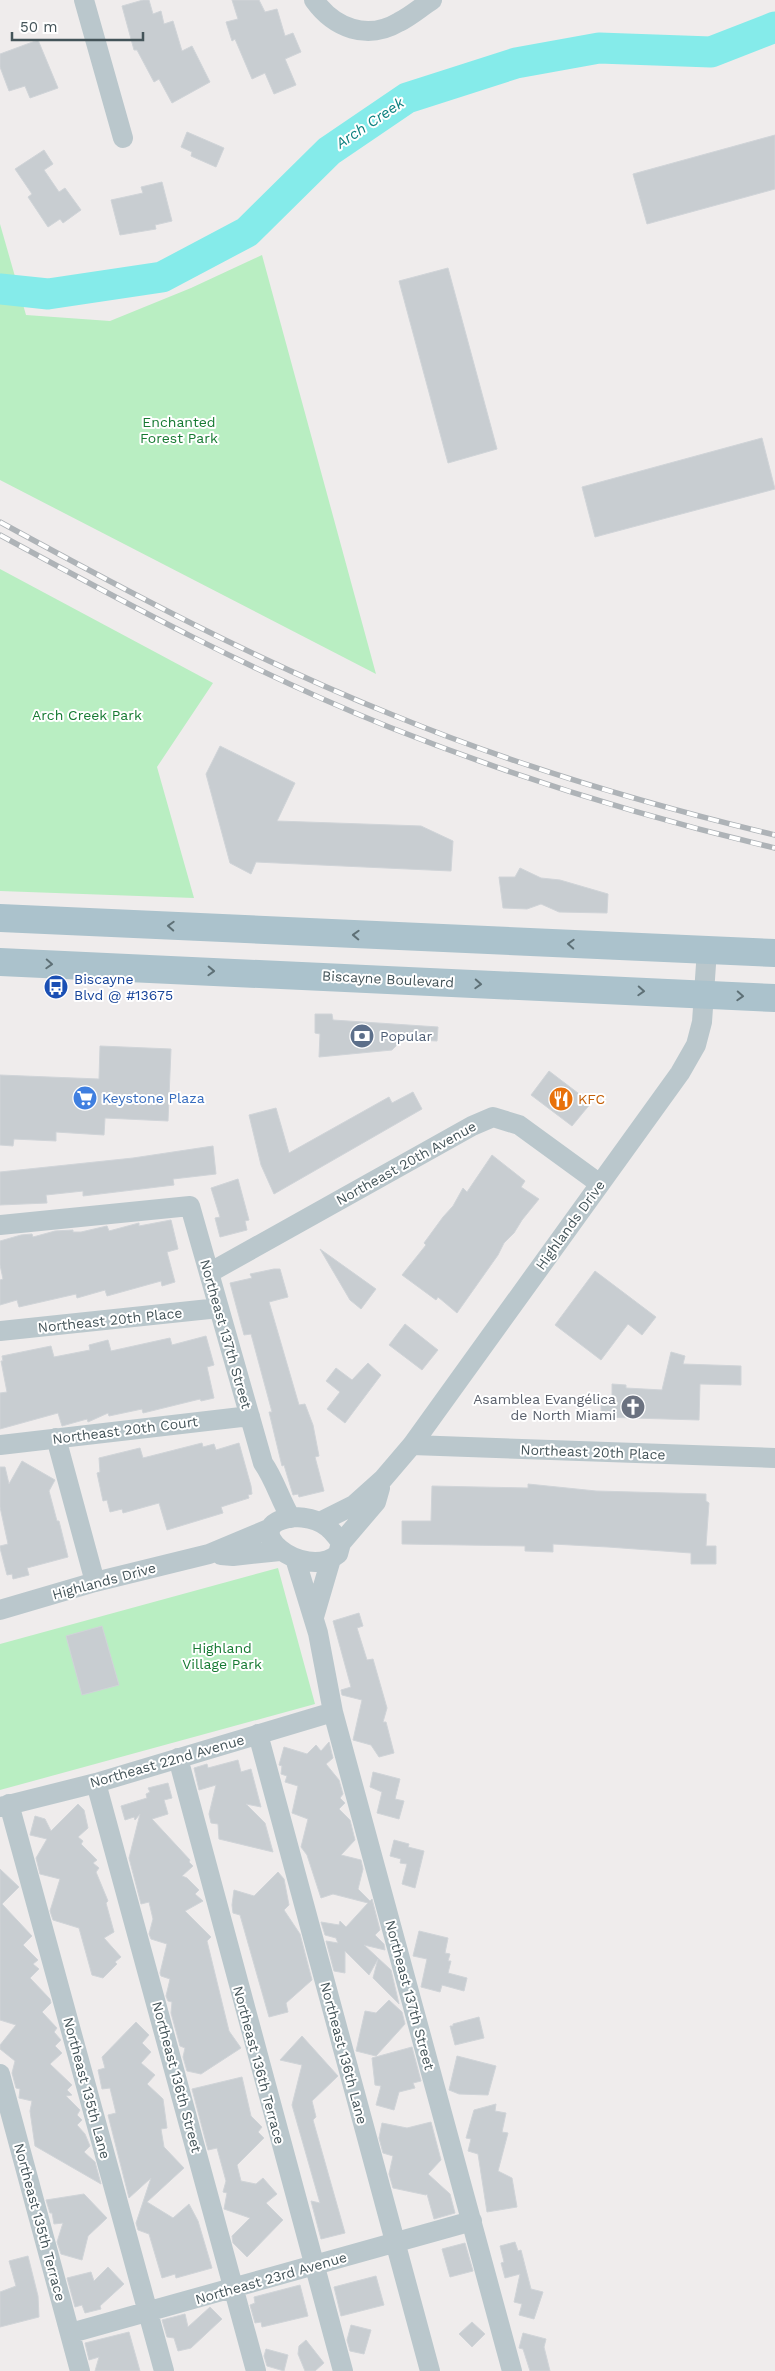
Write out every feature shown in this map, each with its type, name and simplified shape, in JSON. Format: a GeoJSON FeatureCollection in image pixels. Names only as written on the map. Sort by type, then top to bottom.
{"type":"FeatureCollection","features":[{"type":"Feature","properties":{"kind":"main road"},"geometry":{"type":"LineString","coordinates":[[0,918],[775,953]]}},
{"type":"Feature","properties":{"kind":"main road"},"geometry":{"type":"LineString","coordinates":[[288,974],[290,932]]}},
{"type":"Feature","properties":{"kind":"main road","name":"Biscayne Boulevard"},"geometry":{"type":"LineString","coordinates":[[0,962],[775,998]]}},
{"type":"Feature","properties":{"kind":"street"},"geometry":{"type":"LineString","coordinates":[[84,0],[123,138]]}},
{"type":"Feature","properties":{"kind":"street"},"geometry":{"type":"LineString","coordinates":[[314,0],[323,12],[348,29],[370,32],[398,24],[432,0]]}},
{"type":"Feature","properties":{"kind":"street","name":"Highlands Drive"},"geometry":{"type":"LineString","coordinates":[[320,1522],[354,1505],[383,1479],[412,1445],[680,1073],[696,1045],[706,994],[707,950]]}},
{"type":"Feature","properties":{"kind":"street","name":"Northeast 20th Avenue"},"geometry":{"type":"LineString","coordinates":[[209,1273],[472,1126],[493,1117],[520,1125],[600,1184]]}},
{"type":"Feature","properties":{"kind":"street","name":"Northeast 137th Street"},"geometry":{"type":"LineString","coordinates":[[0,1224],[190,1206],[263,1462],[261,1472],[279,1523],[271,1540],[287,1554],[314,1617],[333,1712],[512,2371]]}},
{"type":"Feature","properties":{"kind":"street","name":"Northeast 20th Place"},"geometry":{"type":"LineString","coordinates":[[0,1331],[219,1308]]}},
{"type":"Feature","properties":{"kind":"street","name":"Northeast 20th Court"},"geometry":{"type":"LineString","coordinates":[[0,1445],[250,1416]]}},
{"type":"Feature","properties":{"kind":"street"},"geometry":{"type":"LineString","coordinates":[[56,1438],[96,1582]]}},
{"type":"Feature","properties":{"kind":"street","name":"Northeast 20th Place"},"geometry":{"type":"LineString","coordinates":[[412,1445],[775,1458]]}},
{"type":"Feature","properties":{"kind":"street","name":"Highlands Drive"},"geometry":{"type":"LineString","coordinates":[[209,1554],[233,1556],[287,1554],[326,1562],[376,1502],[383,1479]]}},
{"type":"Feature","properties":{"kind":"street"},"geometry":{"type":"LineString","coordinates":[[279,1523],[314,1519],[333,1530],[336,1551]]}},
{"type":"Feature","properties":{"kind":"street","name":"Highlands Drive"},"geometry":{"type":"LineString","coordinates":[[0,1610],[96,1582],[209,1554],[279,1523]]}},
{"type":"Feature","properties":{"kind":"street","name":"Northeast 137th Street"},"geometry":{"type":"LineString","coordinates":[[314,1617],[336,1551]]}},
{"type":"Feature","properties":{"kind":"street","name":"Northeast 22nd Avenue"},"geometry":{"type":"LineString","coordinates":[[4,1806],[96,1783],[333,1712]]}},
{"type":"Feature","properties":{"kind":"street","name":"Northeast 136th Lane"},"geometry":{"type":"LineString","coordinates":[[258,1734],[430,2371]]}},
{"type":"Feature","properties":{"kind":"street","name":"Northeast 136th Terrace"},"geometry":{"type":"LineString","coordinates":[[178,1758],[313,2266],[343,2371]]}},
{"type":"Feature","properties":{"kind":"street","name":"Northeast 136th Street"},"geometry":{"type":"LineString","coordinates":[[96,1783],[235,2288],[256,2371]]}},
{"type":"Feature","properties":{"kind":"street","name":"Northeast 135th Lane"},"geometry":{"type":"LineString","coordinates":[[4,1806],[164,2371]]}},
{"type":"Feature","properties":{"kind":"street","name":"Northeast 135th Terrace"},"geometry":{"type":"LineString","coordinates":[[0,2074],[80,2371]]}},
{"type":"Feature","properties":{"kind":"street","name":"Northeast 23rd Avenue"},"geometry":{"type":"LineString","coordinates":[[71,2333],[149,2313],[472,2221]]}},
{"type":"Feature","properties":{"kind":"green space","name":"Enchanted Forest Park"},"geometry":{"type":"Polygon","coordinates":[[[0,224],[26,315],[110,321],[191,288],[262,255],[376,674],[0,480],[0,224]]]}},
{"type":"Feature","properties":{"kind":"green space","name":"Arch Creek Park"},"geometry":{"type":"Polygon","coordinates":[[[0,569],[213,683],[157,767],[194,898],[0,891],[0,569]]]}},
{"type":"Feature","properties":{"kind":"green space","name":"Highland Village Park"},"geometry":{"type":"Polygon","coordinates":[[[278,1568],[315,1704],[0,1790],[0,1644],[278,1568]]]}},
{"type":"Feature","properties":{"kind":"building"},"geometry":{"type":"Polygon","coordinates":[[[149,0],[153,14],[161,11],[164,24],[173,21],[182,51],[192,46],[210,82],[172,103],[159,79],[154,82],[137,50],[134,50],[122,6],[149,0]]]}},
{"type":"Feature","properties":{"kind":"building"},"geometry":{"type":"Polygon","coordinates":[[[232,0],[259,0],[265,12],[277,9],[285,36],[293,33],[301,52],[285,59],[296,85],[274,94],[265,73],[252,79],[235,39],[232,41],[226,22],[238,19],[232,0]]]}},
{"type":"Feature","properties":{"kind":"building"},"geometry":{"type":"Polygon","coordinates":[[[38,40],[58,88],[30,98],[25,86],[9,91],[0,67],[0,54],[38,40]]]}},
{"type":"Feature","properties":{"kind":"building"},"geometry":{"type":"Polygon","coordinates":[[[187,132],[224,148],[216,167],[191,156],[192,152],[181,147],[187,132]]]}},
{"type":"Feature","properties":{"kind":"building"},"geometry":{"type":"Polygon","coordinates":[[[775,135],[775,189],[647,224],[633,174],[775,135]]]}},
{"type":"Feature","properties":{"kind":"building"},"geometry":{"type":"Polygon","coordinates":[[[44,150],[53,164],[44,170],[59,192],[65,188],[81,210],[63,223],[60,219],[48,227],[28,197],[32,194],[15,169],[44,150]]]}},
{"type":"Feature","properties":{"kind":"building"},"geometry":{"type":"Polygon","coordinates":[[[162,182],[172,221],[155,225],[156,229],[120,235],[111,200],[143,193],[141,187],[162,182]]]}},
{"type":"Feature","properties":{"kind":"building"},"geometry":{"type":"Polygon","coordinates":[[[448,268],[497,449],[448,463],[399,281],[448,268]]]}},
{"type":"Feature","properties":{"kind":"building"},"geometry":{"type":"Polygon","coordinates":[[[762,438],[775,489],[595,537],[582,487],[762,438]]]}},
{"type":"Feature","properties":{"kind":"building"},"geometry":{"type":"Polygon","coordinates":[[[220,746],[295,783],[277,821],[421,826],[453,841],[451,871],[256,862],[251,874],[230,863],[206,774],[220,746]]]}},
{"type":"Feature","properties":{"kind":"building"},"geometry":{"type":"Polygon","coordinates":[[[520,868],[541,878],[560,880],[608,894],[607,913],[559,912],[541,904],[527,909],[503,908],[499,877],[515,877],[520,868]]]}},
{"type":"Feature","properties":{"kind":"building","name":"Popular"},"geometry":{"type":"Polygon","coordinates":[[[315,1014],[332,1014],[333,1020],[438,1027],[437,1041],[403,1039],[392,1050],[319,1057],[320,1034],[315,1033],[315,1014]]]}},
{"type":"Feature","properties":{"kind":"building","name":"Keystone Plaza"},"geometry":{"type":"Polygon","coordinates":[[[100,1046],[171,1049],[168,1121],[105,1118],[104,1135],[56,1132],[56,1141],[14,1139],[13,1146],[0,1145],[0,1075],[99,1079],[100,1046]]]}},
{"type":"Feature","properties":{"kind":"building","name":"KFC"},"geometry":{"type":"Polygon","coordinates":[[[549,1071],[591,1103],[572,1126],[531,1095],[549,1071]]]}},
{"type":"Feature","properties":{"kind":"building"},"geometry":{"type":"Polygon","coordinates":[[[413,1092],[422,1109],[274,1194],[261,1165],[249,1115],[276,1108],[289,1153],[389,1097],[392,1103],[413,1092]]]}},
{"type":"Feature","properties":{"kind":"building"},"geometry":{"type":"Polygon","coordinates":[[[213,1146],[216,1174],[173,1179],[174,1185],[83,1196],[83,1191],[46,1195],[47,1203],[0,1205],[0,1172],[133,1158],[213,1146]]]}},
{"type":"Feature","properties":{"kind":"building"},"geometry":{"type":"Polygon","coordinates":[[[492,1155],[525,1181],[521,1187],[539,1199],[514,1233],[504,1243],[498,1255],[457,1313],[438,1297],[436,1300],[402,1275],[426,1245],[424,1243],[453,1206],[463,1188],[467,1192],[492,1155]]]}},
{"type":"Feature","properties":{"kind":"building"},"geometry":{"type":"Polygon","coordinates":[[[238,1179],[249,1220],[245,1221],[247,1230],[220,1237],[215,1218],[220,1217],[211,1188],[238,1179]]]}},
{"type":"Feature","properties":{"kind":"building"},"geometry":{"type":"Polygon","coordinates":[[[171,1220],[178,1249],[167,1252],[175,1282],[162,1286],[161,1281],[107,1296],[105,1290],[77,1298],[76,1294],[19,1307],[17,1300],[0,1305],[0,1280],[3,1279],[0,1265],[0,1241],[21,1235],[32,1234],[33,1237],[55,1231],[73,1230],[73,1232],[81,1232],[107,1226],[109,1231],[139,1223],[139,1226],[171,1220]]]}},
{"type":"Feature","properties":{"kind":"building"},"geometry":{"type":"Polygon","coordinates":[[[320,1249],[376,1289],[361,1309],[350,1300],[320,1249]]]}},
{"type":"Feature","properties":{"kind":"building"},"geometry":{"type":"Polygon","coordinates":[[[280,1269],[288,1297],[269,1302],[299,1405],[305,1404],[313,1425],[319,1456],[315,1457],[324,1491],[299,1497],[298,1494],[293,1495],[284,1465],[282,1466],[269,1412],[272,1412],[251,1334],[244,1335],[230,1283],[252,1278],[250,1274],[280,1269]]]}},
{"type":"Feature","properties":{"kind":"building"},"geometry":{"type":"Polygon","coordinates":[[[595,1271],[656,1317],[642,1335],[628,1324],[601,1360],[555,1325],[595,1271]]]}},
{"type":"Feature","properties":{"kind":"building"},"geometry":{"type":"Polygon","coordinates":[[[405,1324],[438,1350],[422,1370],[389,1345],[405,1324]]]}},
{"type":"Feature","properties":{"kind":"building"},"geometry":{"type":"Polygon","coordinates":[[[206,1336],[214,1365],[207,1367],[214,1398],[201,1401],[200,1399],[143,1413],[142,1409],[109,1416],[108,1413],[88,1422],[87,1419],[62,1426],[58,1413],[0,1429],[0,1393],[7,1392],[1,1361],[3,1361],[2,1356],[51,1346],[54,1357],[90,1350],[89,1345],[108,1340],[111,1351],[170,1338],[172,1345],[206,1336]]]}},
{"type":"Feature","properties":{"kind":"building"},"geometry":{"type":"Polygon","coordinates":[[[671,1352],[685,1356],[683,1364],[741,1366],[741,1385],[700,1384],[699,1420],[601,1417],[601,1398],[612,1398],[612,1384],[626,1385],[626,1388],[662,1390],[671,1352]]]}},
{"type":"Feature","properties":{"kind":"building"},"geometry":{"type":"Polygon","coordinates":[[[368,1363],[381,1375],[345,1423],[327,1409],[340,1392],[326,1381],[336,1368],[352,1380],[368,1363]]]}},
{"type":"Feature","properties":{"kind":"building"},"geometry":{"type":"Polygon","coordinates":[[[202,1443],[203,1447],[214,1444],[216,1450],[239,1443],[251,1486],[252,1494],[248,1495],[249,1498],[221,1507],[223,1513],[167,1530],[159,1503],[123,1513],[122,1509],[110,1512],[107,1500],[103,1501],[97,1473],[100,1472],[99,1458],[140,1448],[143,1458],[202,1443]]]}},
{"type":"Feature","properties":{"kind":"building"},"geometry":{"type":"Polygon","coordinates":[[[22,1461],[55,1480],[49,1491],[68,1557],[27,1568],[29,1575],[13,1579],[12,1574],[7,1575],[0,1548],[0,1546],[8,1544],[0,1507],[0,1467],[5,1467],[9,1484],[22,1461]]]}},
{"type":"Feature","properties":{"kind":"building"},"geometry":{"type":"Polygon","coordinates":[[[528,1484],[596,1491],[706,1494],[706,1501],[709,1503],[706,1546],[716,1546],[716,1564],[691,1564],[691,1553],[608,1547],[553,1544],[553,1552],[525,1551],[525,1546],[402,1544],[402,1521],[431,1521],[432,1486],[528,1488],[528,1484]]]}},
{"type":"Feature","properties":{"kind":"building"},"geometry":{"type":"Polygon","coordinates":[[[359,1613],[363,1626],[357,1628],[367,1660],[373,1659],[387,1708],[383,1722],[386,1722],[394,1753],[379,1757],[371,1745],[353,1740],[362,1700],[342,1695],[341,1690],[351,1687],[333,1621],[359,1613]]]}},
{"type":"Feature","properties":{"kind":"building"},"geometry":{"type":"Polygon","coordinates":[[[102,1626],[119,1685],[82,1695],[66,1636],[102,1626]]]}},
{"type":"Feature","properties":{"kind":"building"},"geometry":{"type":"Polygon","coordinates":[[[329,1742],[333,1758],[326,1764],[339,1780],[343,1794],[340,1798],[345,1803],[339,1809],[350,1820],[355,1840],[341,1855],[361,1860],[363,1869],[358,1889],[370,1901],[372,1899],[380,1930],[375,1935],[384,1944],[385,1950],[364,1945],[391,1970],[399,2004],[373,1978],[378,1959],[369,1975],[345,1951],[345,1973],[334,1971],[326,1941],[338,1943],[336,1938],[325,1935],[321,1922],[339,1925],[340,1921],[346,1927],[368,1903],[333,1894],[321,1898],[307,1855],[301,1847],[308,1819],[292,1813],[298,1786],[285,1782],[287,1776],[281,1774],[282,1766],[279,1765],[284,1747],[307,1754],[316,1745],[321,1751],[329,1742]]]}},
{"type":"Feature","properties":{"kind":"building"},"geometry":{"type":"Polygon","coordinates":[[[238,1760],[241,1772],[251,1769],[261,1807],[246,1804],[265,1823],[273,1852],[219,1839],[218,1824],[211,1823],[209,1814],[216,1785],[199,1790],[194,1768],[207,1764],[208,1768],[238,1760]]]}},
{"type":"Feature","properties":{"kind":"building"},"geometry":{"type":"Polygon","coordinates":[[[373,1772],[400,1779],[395,1799],[404,1801],[399,1819],[377,1813],[382,1792],[370,1787],[373,1772]]]}},
{"type":"Feature","properties":{"kind":"building"},"geometry":{"type":"Polygon","coordinates":[[[168,1783],[172,1798],[164,1800],[168,1814],[152,1819],[190,1860],[189,1862],[193,1866],[182,1876],[187,1878],[199,1890],[195,1894],[203,1901],[185,1911],[211,1937],[207,1941],[229,2031],[241,2048],[201,2074],[187,2071],[183,2057],[185,2048],[180,2046],[171,2013],[172,2002],[168,2001],[166,1996],[170,1979],[161,1976],[160,1973],[167,1944],[151,1939],[149,1934],[153,1919],[149,1902],[141,1904],[129,1858],[140,1814],[135,1820],[134,1817],[125,1820],[121,1806],[147,1798],[146,1794],[150,1792],[148,1788],[168,1783]]]}},
{"type":"Feature","properties":{"kind":"building"},"geometry":{"type":"Polygon","coordinates":[[[78,1804],[84,1810],[88,1828],[78,1837],[83,1841],[81,1844],[97,1860],[93,1863],[99,1868],[96,1872],[108,1901],[106,1903],[114,1932],[104,1938],[121,1957],[115,1962],[117,1964],[103,1978],[92,1975],[79,1928],[53,1920],[50,1911],[60,1879],[40,1874],[36,1858],[47,1839],[30,1835],[35,1816],[45,1819],[51,1831],[78,1804]]]}},
{"type":"Feature","properties":{"kind":"building"},"geometry":{"type":"Polygon","coordinates":[[[394,1840],[409,1844],[408,1847],[424,1851],[415,1888],[402,1884],[407,1864],[400,1863],[401,1859],[390,1856],[394,1840]]]}},
{"type":"Feature","properties":{"kind":"building"},"geometry":{"type":"Polygon","coordinates":[[[0,1869],[19,1887],[2,1904],[32,1936],[23,1945],[38,1960],[33,1964],[39,1969],[30,1978],[50,1999],[51,2003],[42,2012],[57,2028],[54,2032],[61,2040],[55,2046],[62,2053],[50,2064],[72,2085],[67,2090],[72,2095],[66,2096],[80,2110],[77,2115],[82,2120],[77,2125],[85,2134],[90,2146],[84,2152],[95,2162],[101,2184],[35,2146],[30,2111],[32,2101],[19,2098],[20,2089],[16,2088],[12,2073],[15,2061],[0,2049],[0,2045],[16,2025],[0,2020],[0,1869]]]}},
{"type":"Feature","properties":{"kind":"building"},"geometry":{"type":"Polygon","coordinates":[[[278,1872],[284,1879],[289,1905],[284,1910],[300,1934],[312,1980],[286,2003],[288,2012],[269,2017],[240,1915],[233,1913],[232,1905],[234,1890],[254,1896],[278,1872]]]}},
{"type":"Feature","properties":{"kind":"building"},"geometry":{"type":"Polygon","coordinates":[[[419,1931],[448,1938],[445,1953],[450,1954],[448,1961],[451,1961],[448,1973],[467,1978],[464,1991],[442,1985],[440,1992],[421,1987],[427,1959],[413,1956],[419,1931]]]}},
{"type":"Feature","properties":{"kind":"building"},"geometry":{"type":"Polygon","coordinates":[[[389,2000],[402,2012],[405,2024],[376,2056],[356,2051],[365,2011],[376,2013],[389,2000]]]}},
{"type":"Feature","properties":{"kind":"building"},"geometry":{"type":"Polygon","coordinates":[[[479,2017],[484,2038],[455,2045],[450,2026],[479,2017]]]}},
{"type":"Feature","properties":{"kind":"building"},"geometry":{"type":"Polygon","coordinates":[[[136,2022],[149,2035],[142,2043],[151,2052],[141,2063],[155,2075],[147,2084],[163,2099],[167,2128],[161,2129],[164,2147],[184,2168],[147,2202],[173,2218],[189,2204],[198,2221],[212,2268],[176,2278],[175,2274],[162,2278],[149,2234],[138,2230],[136,2223],[151,2178],[129,2198],[108,2115],[116,2113],[110,2088],[102,2089],[98,2070],[105,2068],[102,2057],[136,2022]]]}},
{"type":"Feature","properties":{"kind":"building"},"geometry":{"type":"Polygon","coordinates":[[[302,2036],[338,2076],[312,2101],[316,2117],[313,2120],[345,2233],[321,2239],[311,2201],[320,2203],[292,2105],[302,2065],[280,2060],[302,2036]]]}},
{"type":"Feature","properties":{"kind":"building"},"geometry":{"type":"Polygon","coordinates":[[[412,2047],[421,2081],[413,2083],[415,2088],[399,2092],[394,2110],[376,2105],[381,2086],[375,2085],[372,2058],[412,2047]]]}},
{"type":"Feature","properties":{"kind":"building"},"geometry":{"type":"Polygon","coordinates":[[[457,2056],[496,2066],[488,2095],[459,2094],[449,2090],[457,2056]]]}},
{"type":"Feature","properties":{"kind":"building"},"geometry":{"type":"Polygon","coordinates":[[[242,2077],[251,2116],[262,2127],[258,2132],[264,2138],[237,2165],[241,2181],[256,2184],[263,2178],[277,2194],[266,2203],[283,2220],[247,2257],[233,2243],[232,2236],[250,2218],[224,2209],[227,2193],[223,2192],[226,2181],[217,2148],[208,2150],[192,2089],[242,2077]]]}},
{"type":"Feature","properties":{"kind":"building"},"geometry":{"type":"Polygon","coordinates":[[[496,2104],[495,2111],[506,2113],[502,2132],[508,2133],[498,2171],[512,2178],[517,2207],[487,2212],[478,2154],[468,2151],[471,2139],[466,2138],[474,2110],[496,2104]]]}},
{"type":"Feature","properties":{"kind":"building"},"geometry":{"type":"Polygon","coordinates":[[[431,2122],[441,2160],[428,2174],[450,2194],[455,2213],[434,2219],[427,2194],[393,2188],[389,2174],[393,2156],[383,2153],[379,2138],[382,2123],[407,2128],[431,2122]]]}},
{"type":"Feature","properties":{"kind":"building"},"geometry":{"type":"Polygon","coordinates":[[[84,2194],[107,2218],[88,2236],[82,2260],[61,2254],[57,2242],[63,2223],[54,2224],[52,2213],[50,2213],[46,2200],[84,2194]]]}},
{"type":"Feature","properties":{"kind":"building"},"geometry":{"type":"Polygon","coordinates":[[[515,2242],[518,2251],[521,2250],[531,2289],[543,2292],[534,2319],[519,2315],[522,2304],[514,2302],[520,2274],[505,2278],[501,2263],[504,2262],[500,2246],[515,2242]]]}},
{"type":"Feature","properties":{"kind":"building"},"geometry":{"type":"Polygon","coordinates":[[[465,2243],[473,2271],[450,2277],[442,2249],[465,2243]]]}},
{"type":"Feature","properties":{"kind":"building"},"geometry":{"type":"Polygon","coordinates":[[[28,2256],[38,2296],[39,2317],[0,2327],[0,2292],[16,2286],[9,2261],[28,2256]]]}},
{"type":"Feature","properties":{"kind":"building"},"geometry":{"type":"Polygon","coordinates":[[[108,2267],[124,2284],[100,2306],[101,2309],[85,2313],[82,2305],[75,2307],[67,2278],[91,2272],[94,2281],[108,2267]]]}},
{"type":"Feature","properties":{"kind":"building"},"geometry":{"type":"Polygon","coordinates":[[[376,2276],[384,2305],[341,2316],[334,2287],[376,2276]]]}},
{"type":"Feature","properties":{"kind":"building"},"geometry":{"type":"Polygon","coordinates":[[[300,2285],[308,2316],[262,2327],[261,2322],[255,2323],[250,2305],[255,2303],[254,2297],[300,2285]]]}},
{"type":"Feature","properties":{"kind":"building"},"geometry":{"type":"Polygon","coordinates":[[[210,2307],[222,2319],[191,2348],[178,2351],[174,2338],[167,2337],[162,2320],[185,2314],[188,2327],[210,2307]]]}},
{"type":"Feature","properties":{"kind":"building"},"geometry":{"type":"Polygon","coordinates":[[[472,2322],[485,2334],[472,2347],[459,2334],[472,2322]]]}},
{"type":"Feature","properties":{"kind":"building"},"geometry":{"type":"Polygon","coordinates":[[[351,2325],[371,2330],[364,2354],[350,2351],[347,2340],[351,2325]]]}},
{"type":"Feature","properties":{"kind":"building"},"geometry":{"type":"Polygon","coordinates":[[[129,2332],[140,2371],[95,2371],[99,2357],[89,2360],[85,2343],[129,2332]]]}},
{"type":"Feature","properties":{"kind":"building"},"geometry":{"type":"Polygon","coordinates":[[[523,2333],[546,2339],[544,2347],[550,2371],[530,2371],[523,2349],[519,2348],[523,2333]]]}},
{"type":"Feature","properties":{"kind":"building"},"geometry":{"type":"Polygon","coordinates":[[[306,2340],[324,2363],[315,2371],[305,2371],[298,2354],[299,2346],[306,2340]]]}},
{"type":"Feature","properties":{"kind":"building"},"geometry":{"type":"Polygon","coordinates":[[[266,2349],[288,2355],[284,2371],[267,2366],[264,2356],[266,2349]]]}},
{"type":"Feature","properties":{"kind":"waterway","name":"Arch Creek"},"geometry":{"type":"LineString","coordinates":[[0,289],[48,294],[162,277],[247,232],[329,151],[407,98],[516,63],[599,48],[711,52],[775,27]]}},
{"type":"Feature","properties":{"kind":"railway"},"geometry":{"type":"LineString","coordinates":[[0,522],[96,574],[243,649],[343,694],[440,734],[534,767],[630,797],[775,835]]}},
{"type":"Feature","properties":{"kind":"railway"},"geometry":{"type":"LineString","coordinates":[[0,535],[192,637],[290,684],[389,727],[484,763],[580,795],[677,823],[775,848]]}},
{"type":"Feature","properties":{"kind":"place","name":"Biscayne Blvd @ #13675"},"geometry":{"type":"Point","coordinates":[56,987]}},
{"type":"Feature","properties":{"kind":"place","name":"Popular"},"geometry":{"type":"Point","coordinates":[362,1036]}},
{"type":"Feature","properties":{"kind":"place","name":"Keystone Plaza"},"geometry":{"type":"Point","coordinates":[85,1098]}},
{"type":"Feature","properties":{"kind":"place","name":"KFC"},"geometry":{"type":"Point","coordinates":[561,1099]}},
{"type":"Feature","properties":{"kind":"place","name":"Asamblea Evangélica de North Miami"},"geometry":{"type":"Point","coordinates":[633,1407]}}]}
